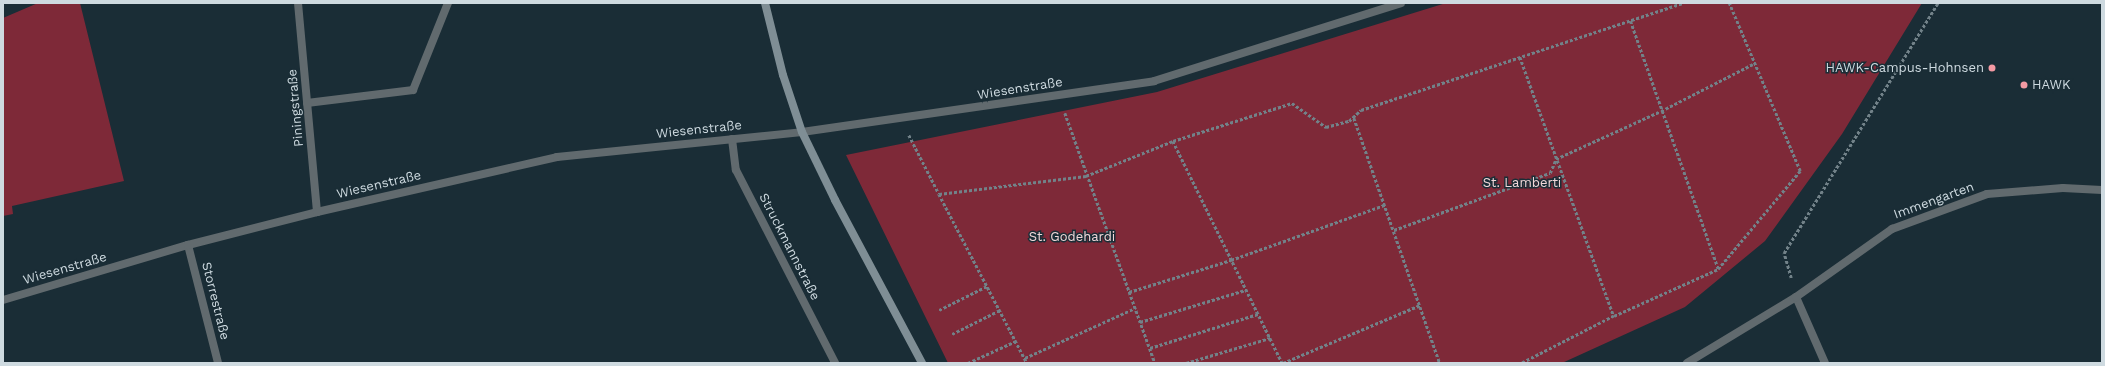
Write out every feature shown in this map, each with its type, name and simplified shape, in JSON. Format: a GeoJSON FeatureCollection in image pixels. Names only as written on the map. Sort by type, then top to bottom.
{"type":"FeatureCollection","features":[{"type":"Feature","properties":{"kind":"main road"},"geometry":{"type":"LineString","coordinates":[[765,3],[783,75],[802,132],[835,200],[922,363]]}},
{"type":"Feature","properties":{"kind":"street","name":"Piningstraße"},"geometry":{"type":"LineString","coordinates":[[298,3],[317,212]]}},
{"type":"Feature","properties":{"kind":"street"},"geometry":{"type":"LineString","coordinates":[[307,103],[413,90],[448,3]]}},
{"type":"Feature","properties":{"kind":"street","name":"Wiesenstraße"},"geometry":{"type":"LineString","coordinates":[[3,300],[188,245],[317,212],[556,157],[802,132],[1154,81],[1401,3]]}},
{"type":"Feature","properties":{"kind":"street","name":"Struckmannstraße"},"geometry":{"type":"LineString","coordinates":[[732,139],[736,170],[834,363]]}},
{"type":"Feature","properties":{"kind":"street","name":"Immengarten"},"geometry":{"type":"LineString","coordinates":[[1687,363],[1796,297],[1892,229],[1987,194],[2063,188],[2102,190]]}},
{"type":"Feature","properties":{"kind":"street","name":"Storrestraße"},"geometry":{"type":"LineString","coordinates":[[188,245],[218,363]]}},
{"type":"Feature","properties":{"kind":"street"},"geometry":{"type":"LineString","coordinates":[[1796,297],[1826,363]]}},
{"type":"Feature","properties":{"kind":"path"},"geometry":{"type":"LineString","coordinates":[[939,194],[1086,176],[1173,141],[1292,103],[1326,127],[1354,118],[1362,110],[1683,3]]}},
{"type":"Feature","properties":{"kind":"path"},"geometry":{"type":"LineString","coordinates":[[1522,363],[1614,316],[1718,270],[1800,171],[1753,64],[1729,3]]}},
{"type":"Feature","properties":{"kind":"path"},"geometry":{"type":"LineString","coordinates":[[1796,297],[1784,253],[1938,3]]}},
{"type":"Feature","properties":{"kind":"path"},"geometry":{"type":"LineString","coordinates":[[1630,21],[1718,270]]}},
{"type":"Feature","properties":{"kind":"path"},"geometry":{"type":"LineString","coordinates":[[1520,57],[1614,316]]}},
{"type":"Feature","properties":{"kind":"path"},"geometry":{"type":"LineString","coordinates":[[1394,230],[1550,173],[1556,159],[1662,111],[1753,64]]}},
{"type":"Feature","properties":{"kind":"path"},"geometry":{"type":"LineString","coordinates":[[1059,95],[1086,176],[1155,363]]}},
{"type":"Feature","properties":{"kind":"path"},"geometry":{"type":"LineString","coordinates":[[1354,118],[1440,363]]}},
{"type":"Feature","properties":{"kind":"path"},"geometry":{"type":"LineString","coordinates":[[900,119],[1027,363]]}},
{"type":"Feature","properties":{"kind":"path"},"geometry":{"type":"LineString","coordinates":[[1173,141],[1282,363],[1420,305]]}},
{"type":"Feature","properties":{"kind":"path"},"geometry":{"type":"LineString","coordinates":[[1129,292],[1231,260],[1385,205]]}},
{"type":"Feature","properties":{"kind":"path"},"geometry":{"type":"LineString","coordinates":[[939,310],[987,286]]}},
{"type":"Feature","properties":{"kind":"path"},"geometry":{"type":"LineString","coordinates":[[1140,322],[1246,290]]}},
{"type":"Feature","properties":{"kind":"path"},"geometry":{"type":"LineString","coordinates":[[1025,358],[1135,308]]}},
{"type":"Feature","properties":{"kind":"path"},"geometry":{"type":"LineString","coordinates":[[952,334],[1000,310]]}},
{"type":"Feature","properties":{"kind":"path"},"geometry":{"type":"LineString","coordinates":[[1150,348],[1258,314]]}},
{"type":"Feature","properties":{"kind":"path"},"geometry":{"type":"LineString","coordinates":[[1186,363],[1270,338]]}},
{"type":"Feature","properties":{"kind":"path"},"geometry":{"type":"LineString","coordinates":[[968,363],[1016,341]]}},
{"type":"Feature","properties":{"kind":"green space"},"geometry":{"type":"Polygon","coordinates":[[[38,3],[80,3],[124,181],[12,206],[13,214],[3,216],[3,18],[38,3]]]}},
{"type":"Feature","properties":{"kind":"green space","name":"St. Lamberti"},"geometry":{"type":"Polygon","coordinates":[[[1446,3],[1922,3],[1842,134],[1765,241],[1685,307],[1562,363],[948,363],[846,155],[1157,92],[1446,3]]]}},
{"type":"Feature","properties":{"kind":"place","name":"HAWK-Campus-Hohnsen"},"geometry":{"type":"Point","coordinates":[1992,68]}},
{"type":"Feature","properties":{"kind":"place","name":"HAWK"},"geometry":{"type":"Point","coordinates":[2024,85]}},
{"type":"Feature","properties":{"kind":"park label","name":"St. Godehardi"},"geometry":{"type":"Point","coordinates":[1072,237]}}]}
